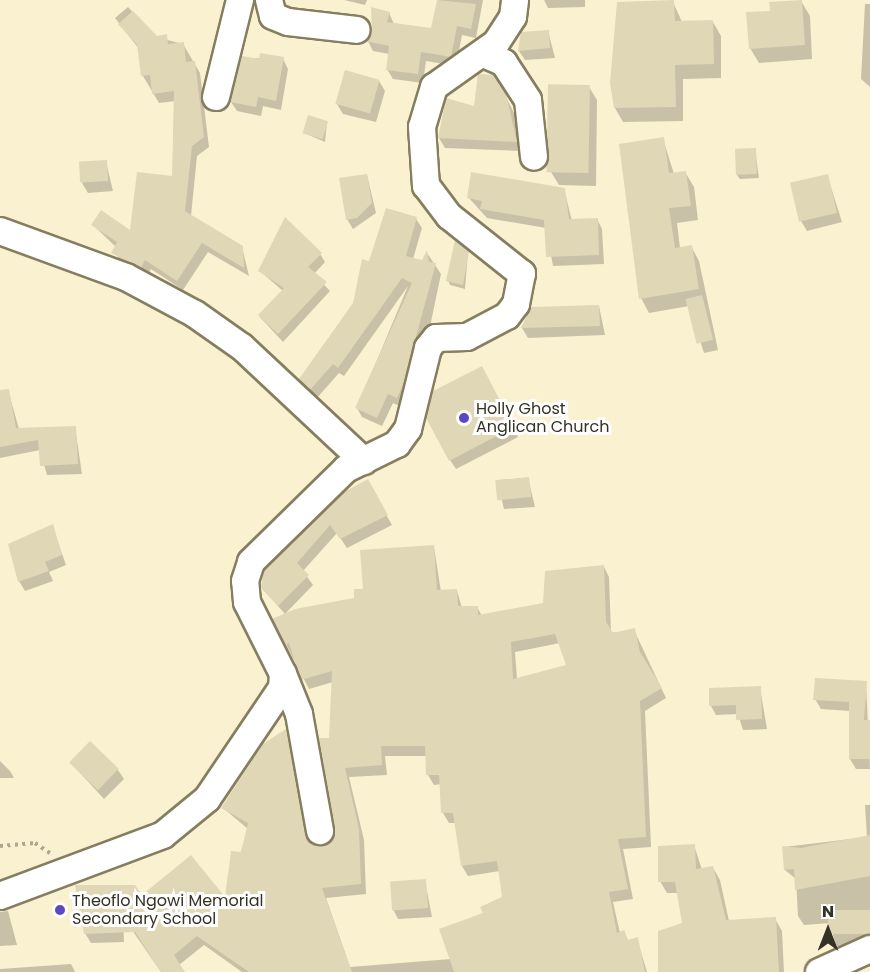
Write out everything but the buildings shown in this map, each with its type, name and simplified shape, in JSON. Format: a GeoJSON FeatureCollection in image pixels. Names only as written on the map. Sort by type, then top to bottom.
{"type":"FeatureCollection","features":[{"type":"Feature","properties":{"kind":"street"},"geometry":{"type":"LineString","coordinates":[[216,97],[240,0]]}},
{"type":"Feature","properties":{"kind":"street"},"geometry":{"type":"LineString","coordinates":[[269,0],[273,16],[288,22],[357,30]]}},
{"type":"Feature","properties":{"kind":"street"},"geometry":{"type":"LineString","coordinates":[[320,831],[299,714],[283,674],[247,602],[247,569],[346,469],[397,444],[408,429],[428,348],[436,338],[467,337],[488,328],[507,316],[522,289],[522,274],[512,262],[449,216],[426,186],[425,106],[434,87],[484,54],[508,25],[515,0]]}},
{"type":"Feature","properties":{"kind":"street"},"geometry":{"type":"LineString","coordinates":[[484,54],[504,63],[528,100],[534,157]]}},
{"type":"Feature","properties":{"kind":"street"},"geometry":{"type":"LineString","coordinates":[[0,231],[126,277],[195,314],[242,347],[364,461]]}},
{"type":"Feature","properties":{"kind":"street"},"geometry":{"type":"LineString","coordinates":[[0,896],[68,874],[163,835],[187,819],[279,698],[283,674]]}},
{"type":"Feature","properties":{"kind":"street"},"geometry":{"type":"LineString","coordinates":[[819,972],[870,950]]}},
{"type":"Feature","properties":{"kind":"path"},"geometry":{"type":"LineString","coordinates":[[0,846],[41,845],[68,874]]}},
{"type":"Feature","properties":{"kind":"place","name":"Holly Ghost Anglican Church"},"geometry":{"type":"Point","coordinates":[464,418]}},
{"type":"Feature","properties":{"kind":"place","name":"Theoflo Ngowi Memorial Secondary School"},"geometry":{"type":"Point","coordinates":[60,910]}}]}
